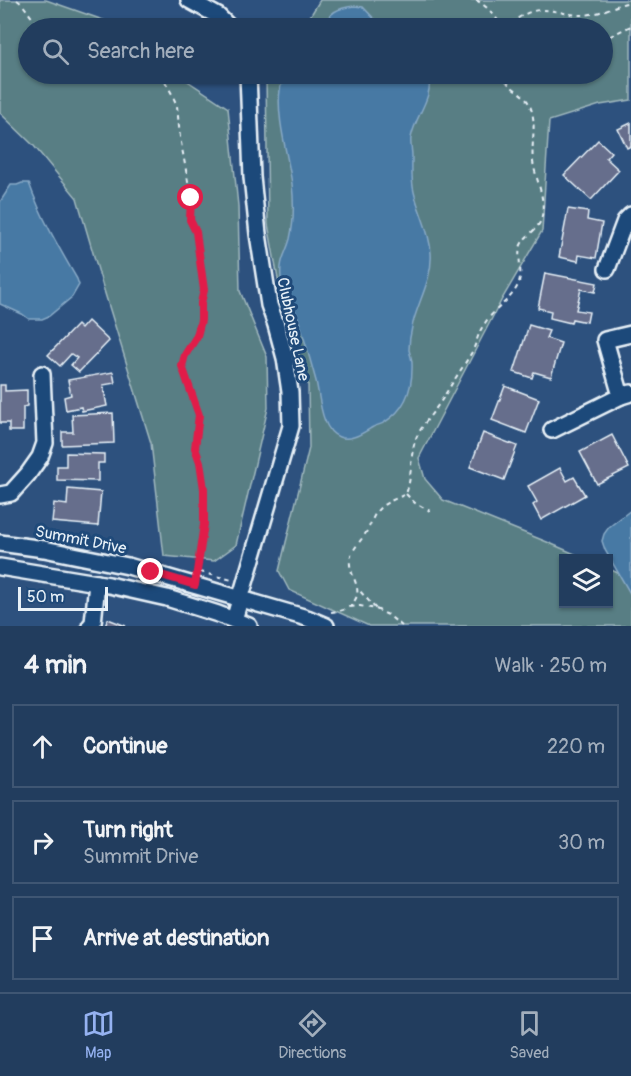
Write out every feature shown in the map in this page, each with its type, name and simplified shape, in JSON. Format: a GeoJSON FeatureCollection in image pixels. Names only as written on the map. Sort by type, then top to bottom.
{"type":"FeatureCollection","features":[{"type":"Feature","properties":{"kind":"street"},"geometry":{"type":"LineString","coordinates":[[189,0],[220,18]]}},
{"type":"Feature","properties":{"kind":"street","name":"Clubhouse Lane"},"geometry":{"type":"LineString","coordinates":[[234,620],[291,426],[290,392],[285,358],[269,305],[258,234],[252,177],[248,84]]}},
{"type":"Feature","properties":{"kind":"street"},"geometry":{"type":"LineString","coordinates":[[607,269],[625,221],[631,215]]}},
{"type":"Feature","properties":{"kind":"street"},"geometry":{"type":"LineString","coordinates":[[552,430],[626,394],[605,340],[631,334]]}},
{"type":"Feature","properties":{"kind":"street"},"geometry":{"type":"LineString","coordinates":[[0,495],[10,493],[28,474],[40,457],[45,443],[42,374]]}},
{"type":"Feature","properties":{"kind":"street","name":"Summit Drive"},"geometry":{"type":"LineString","coordinates":[[0,543],[44,549],[196,578],[242,591],[307,618],[327,619]]}},
{"type":"Feature","properties":{"kind":"street"},"geometry":{"type":"LineString","coordinates":[[0,567],[97,583],[167,598],[249,626]]}},
{"type":"Feature","properties":{"kind":"street"},"geometry":{"type":"LineString","coordinates":[[90,626],[93,623],[97,583]]}},
{"type":"Feature","properties":{"kind":"path"},"geometry":{"type":"LineString","coordinates":[[17,0],[33,18]]}},
{"type":"Feature","properties":{"kind":"path"},"geometry":{"type":"LineString","coordinates":[[476,0],[496,18]]}},
{"type":"Feature","properties":{"kind":"path"},"geometry":{"type":"LineString","coordinates":[[516,18],[531,11],[541,10],[589,15],[631,2]]}},
{"type":"Feature","properties":{"kind":"path"},"geometry":{"type":"LineString","coordinates":[[613,35],[631,26]]}},
{"type":"Feature","properties":{"kind":"path"},"geometry":{"type":"LineString","coordinates":[[166,84],[177,106],[191,198],[190,220],[196,232],[204,281],[201,320],[197,336],[185,355],[182,366],[199,415],[195,448],[202,477],[205,505],[196,578],[226,577],[242,591]]}},
{"type":"Feature","properties":{"kind":"path"},"geometry":{"type":"LineString","coordinates":[[402,626],[376,609],[358,588],[350,560],[378,509],[406,494],[416,438],[473,350],[484,323],[513,294],[518,284],[521,266],[520,246],[540,224],[542,197],[533,159],[532,110],[528,99],[508,84]]}},
{"type":"Feature","properties":{"kind":"path"},"geometry":{"type":"LineString","coordinates":[[406,494],[419,506],[430,511]]}},
{"type":"Feature","properties":{"kind":"path"},"geometry":{"type":"LineString","coordinates":[[350,607],[358,595],[358,588]]}},
{"type":"Feature","properties":{"kind":"path"},"geometry":{"type":"LineString","coordinates":[[327,619],[350,607],[376,609]]}},
{"type":"Feature","properties":{"kind":"green space"},"geometry":{"type":"Polygon","coordinates":[[[0,0],[46,0],[97,18],[18,18],[18,84],[192,84],[228,108],[238,206],[240,291],[267,357],[268,408],[236,545],[214,561],[164,556],[151,443],[77,198],[34,146],[0,113],[0,0]]]}},
{"type":"Feature","properties":{"kind":"green space"},"geometry":{"type":"Polygon","coordinates":[[[320,0],[631,0],[631,100],[600,105],[549,121],[542,231],[502,299],[419,458],[425,479],[443,500],[575,554],[559,554],[559,608],[613,608],[613,571],[631,579],[631,626],[369,626],[289,590],[279,571],[309,448],[308,383],[282,301],[268,224],[266,84],[613,84],[613,18],[309,18],[320,0]]]}},
{"type":"Feature","properties":{"kind":"water"},"geometry":{"type":"Polygon","coordinates":[[[363,7],[373,18],[328,18],[343,8],[363,7]]]}},
{"type":"Feature","properties":{"kind":"water"},"geometry":{"type":"Polygon","coordinates":[[[282,84],[429,84],[427,98],[411,140],[413,188],[429,238],[431,263],[410,336],[411,381],[407,397],[392,417],[357,436],[348,438],[333,434],[325,421],[300,323],[282,283],[281,266],[290,239],[293,198],[280,112],[282,84]]]}},
{"type":"Feature","properties":{"kind":"water"},"geometry":{"type":"Polygon","coordinates":[[[29,183],[45,220],[79,285],[72,297],[42,319],[29,319],[0,304],[0,202],[11,185],[29,183]]]}},
{"type":"Feature","properties":{"kind":"water"},"geometry":{"type":"Polygon","coordinates":[[[631,510],[631,595],[613,564],[613,554],[607,554],[602,541],[609,527],[631,510]]]}},
{"type":"Feature","properties":{"kind":"building"},"geometry":{"type":"Polygon","coordinates":[[[631,123],[631,146],[627,148],[618,129],[631,123]]]}},
{"type":"Feature","properties":{"kind":"building"},"geometry":{"type":"Polygon","coordinates":[[[598,140],[611,152],[606,158],[619,170],[591,200],[564,175],[598,140]]]}},
{"type":"Feature","properties":{"kind":"building"},"geometry":{"type":"Polygon","coordinates":[[[568,209],[588,212],[587,220],[602,223],[596,258],[579,255],[578,261],[559,257],[568,209]]]}},
{"type":"Feature","properties":{"kind":"building"},"geometry":{"type":"Polygon","coordinates":[[[545,273],[597,283],[595,292],[581,289],[576,310],[589,312],[587,322],[572,319],[571,323],[550,318],[551,311],[538,308],[545,273]]]}},
{"type":"Feature","properties":{"kind":"building"},"geometry":{"type":"Polygon","coordinates":[[[88,321],[109,341],[79,372],[71,365],[77,358],[71,354],[60,366],[48,355],[77,325],[81,329],[88,321]]]}},
{"type":"Feature","properties":{"kind":"building"},"geometry":{"type":"Polygon","coordinates":[[[529,325],[549,331],[546,338],[561,343],[551,377],[534,372],[532,378],[514,372],[529,325]]]}},
{"type":"Feature","properties":{"kind":"building"},"geometry":{"type":"Polygon","coordinates":[[[113,372],[115,383],[103,385],[107,406],[82,411],[81,407],[66,410],[64,397],[71,395],[68,380],[113,372]]]}},
{"type":"Feature","properties":{"kind":"building"},"geometry":{"type":"Polygon","coordinates":[[[0,385],[5,385],[5,391],[27,390],[27,406],[23,407],[23,431],[9,431],[9,423],[0,423],[0,385]]]}},
{"type":"Feature","properties":{"kind":"building"},"geometry":{"type":"Polygon","coordinates":[[[505,386],[539,399],[526,433],[492,420],[505,386]]]}},
{"type":"Feature","properties":{"kind":"building"},"geometry":{"type":"Polygon","coordinates":[[[113,413],[114,443],[62,445],[62,432],[73,432],[72,415],[113,413]]]}},
{"type":"Feature","properties":{"kind":"building"},"geometry":{"type":"Polygon","coordinates":[[[483,433],[517,446],[504,480],[470,467],[483,433]]]}},
{"type":"Feature","properties":{"kind":"building"},"geometry":{"type":"Polygon","coordinates":[[[612,435],[629,468],[597,484],[580,452],[612,435]]]}},
{"type":"Feature","properties":{"kind":"building"},"geometry":{"type":"Polygon","coordinates":[[[66,453],[104,454],[104,463],[98,463],[98,481],[57,480],[57,466],[66,466],[66,453]]]}},
{"type":"Feature","properties":{"kind":"building"},"geometry":{"type":"Polygon","coordinates":[[[560,468],[567,481],[574,477],[585,495],[541,520],[533,505],[537,502],[528,486],[560,468]]]}},
{"type":"Feature","properties":{"kind":"building"},"geometry":{"type":"Polygon","coordinates":[[[68,489],[101,492],[98,526],[52,522],[54,503],[67,505],[68,489]]]}},
{"type":"Feature","properties":{"kind":"building"},"geometry":{"type":"Polygon","coordinates":[[[108,619],[126,626],[105,626],[108,619]]]}},
{"type":"Feature","properties":{"kind":"route"},"geometry":{"type":"LineString","coordinates":[[151,572],[195,585],[204,524],[204,489],[200,462],[195,448],[199,415],[182,366],[185,355],[197,336],[204,290],[196,232],[190,220],[191,198]]}}]}
